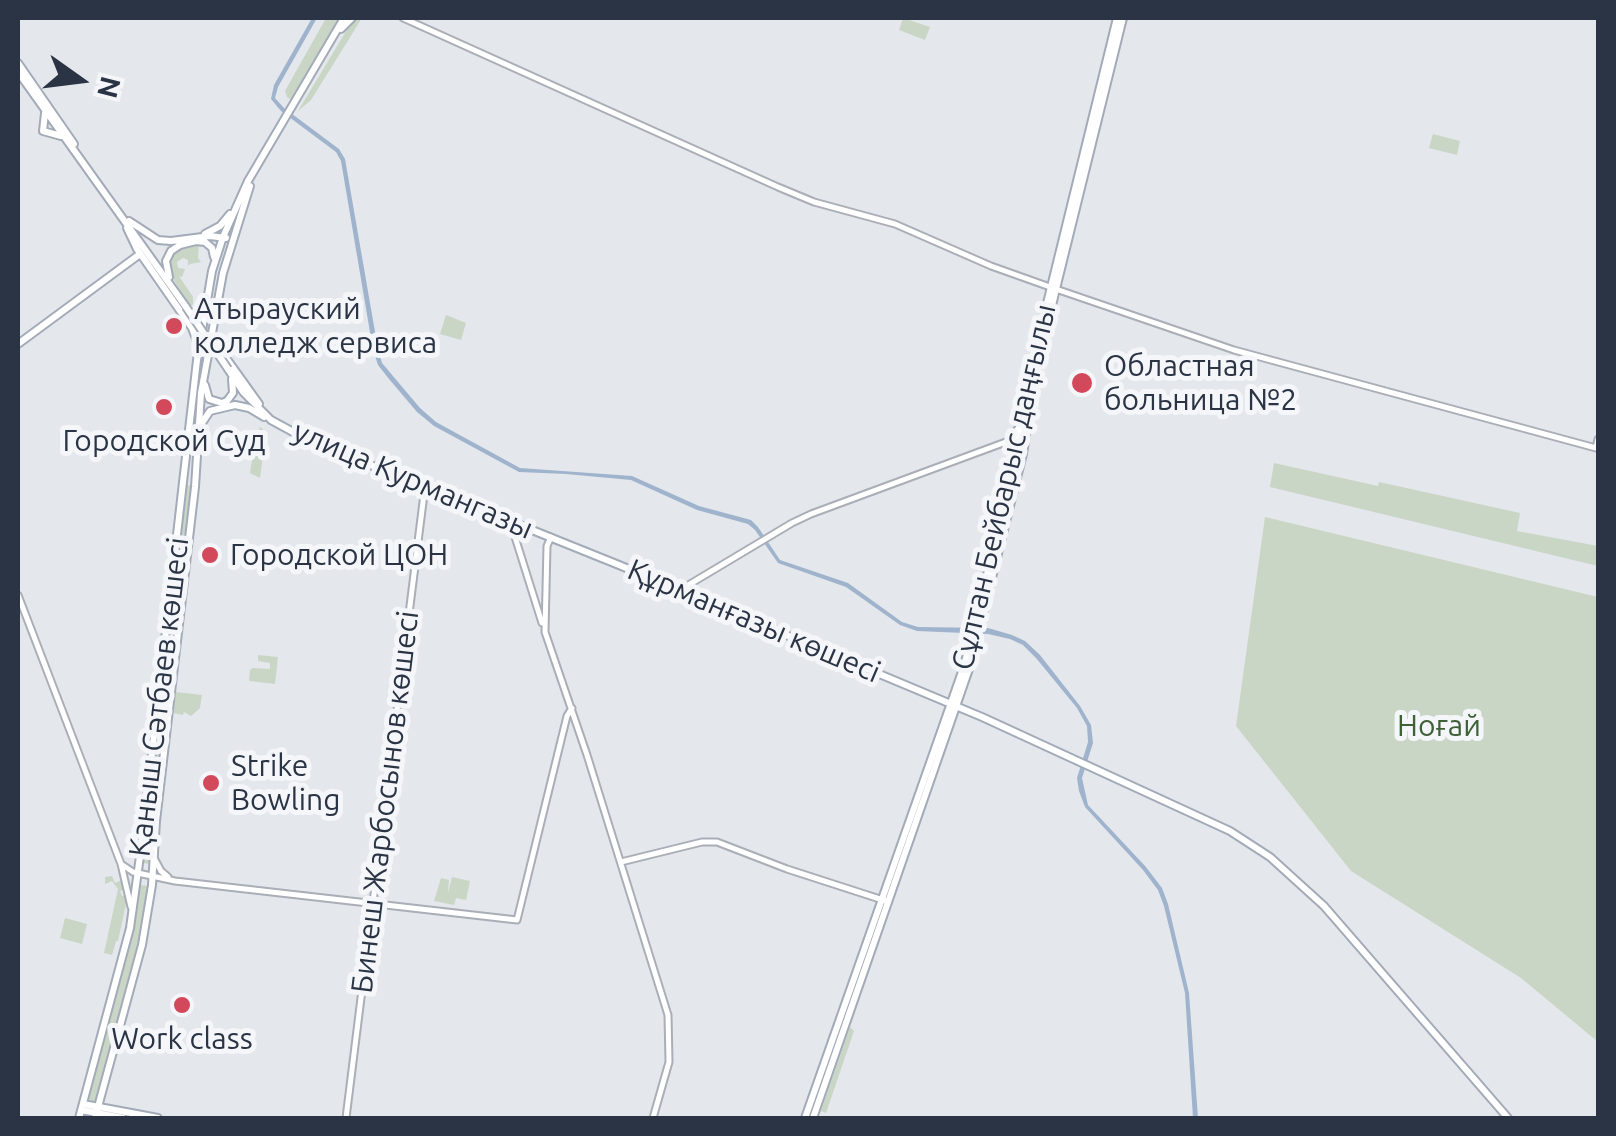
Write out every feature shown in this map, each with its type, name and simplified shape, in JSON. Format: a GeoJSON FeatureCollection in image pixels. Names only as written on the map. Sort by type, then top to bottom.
{"type":"FeatureCollection","features":[{"type":"Feature","properties":{"kind":"main road"},"geometry":{"type":"LineString","coordinates":[[284,124],[348,18]]}},
{"type":"Feature","properties":{"kind":"main road"},"geometry":{"type":"LineString","coordinates":[[294,108],[348,18]]}},
{"type":"Feature","properties":{"kind":"main road","name":"Сұлтан Бейбарыс даңғылы"},"geometry":{"type":"LineString","coordinates":[[1023,436],[1022,418],[1120,18]]}},
{"type":"Feature","properties":{"kind":"main road","name":"улица Курмангазы"},"geometry":{"type":"LineString","coordinates":[[18,63],[244,393],[268,417],[328,448],[551,537]]}},
{"type":"Feature","properties":{"kind":"main road","name":"улица Курмангазы"},"geometry":{"type":"LineString","coordinates":[[18,72],[75,150]]}},
{"type":"Feature","properties":{"kind":"main road"},"geometry":{"type":"LineString","coordinates":[[45,112],[43,131],[63,136]]}},
{"type":"Feature","properties":{"kind":"main road","name":"Қаныш Сәтбаев көшесі"},"geometry":{"type":"LineString","coordinates":[[97,1113],[142,946],[153,876],[196,479],[198,351],[212,271],[254,168],[284,124]]}},
{"type":"Feature","properties":{"kind":"main road","name":"Қаныш Сәтбаев көшесі"},"geometry":{"type":"LineString","coordinates":[[79,1118],[132,913],[184,478],[223,273],[251,183],[284,124]]}},
{"type":"Feature","properties":{"kind":"main road"},"geometry":{"type":"LineString","coordinates":[[200,236],[220,226],[237,205]]}},
{"type":"Feature","properties":{"kind":"main road"},"geometry":{"type":"LineString","coordinates":[[127,222],[158,240],[171,242],[200,236],[223,237],[231,243]]}},
{"type":"Feature","properties":{"kind":"main road"},"geometry":{"type":"LineString","coordinates":[[127,222],[140,254],[192,328],[198,351]]}},
{"type":"Feature","properties":{"kind":"main road"},"geometry":{"type":"LineString","coordinates":[[172,288],[166,262],[175,248],[204,242],[212,248],[214,262]]}},
{"type":"Feature","properties":{"kind":"main road"},"geometry":{"type":"LineString","coordinates":[[18,344],[140,254]]}},
{"type":"Feature","properties":{"kind":"main road"},"geometry":{"type":"LineString","coordinates":[[212,271],[217,268],[223,273]]}},
{"type":"Feature","properties":{"kind":"main road","name":"Сұлтан Бейбарыс даңғылы"},"geometry":{"type":"LineString","coordinates":[[805,1118],[984,612],[1053,288]]}},
{"type":"Feature","properties":{"kind":"main road"},"geometry":{"type":"LineString","coordinates":[[214,330],[216,344],[268,417]]}},
{"type":"Feature","properties":{"kind":"main road"},"geometry":{"type":"LineString","coordinates":[[208,362],[205,390],[214,402],[222,403],[231,397],[234,388],[230,371]]}},
{"type":"Feature","properties":{"kind":"main road"},"geometry":{"type":"LineString","coordinates":[[199,439],[204,418],[210,411],[244,406],[268,417]]}},
{"type":"Feature","properties":{"kind":"main road"},"geometry":{"type":"LineString","coordinates":[[1007,442],[1022,418]]}},
{"type":"Feature","properties":{"kind":"main road"},"geometry":{"type":"LineString","coordinates":[[184,478],[189,484],[196,479]]}},
{"type":"Feature","properties":{"kind":"main road","name":"Құрманғазы көшесі"},"geometry":{"type":"LineString","coordinates":[[551,537],[1078,759],[1230,831],[1270,856],[1324,906],[1508,1118]]}},
{"type":"Feature","properties":{"kind":"main road"},"geometry":{"type":"LineString","coordinates":[[170,603],[172,598],[179,598],[182,604]]}},
{"type":"Feature","properties":{"kind":"main road"},"geometry":{"type":"LineString","coordinates":[[165,639],[171,648],[177,644]]}},
{"type":"Feature","properties":{"kind":"main road"},"geometry":{"type":"LineString","coordinates":[[952,708],[948,699],[957,695]]}},
{"type":"Feature","properties":{"kind":"main road","name":"Сұлтан Бейбарыс даңғылы"},"geometry":{"type":"LineString","coordinates":[[813,1118],[885,900]]}},
{"type":"Feature","properties":{"kind":"main road"},"geometry":{"type":"LineString","coordinates":[[104,1084],[106,1102],[121,1115]]}},
{"type":"Feature","properties":{"kind":"main road"},"geometry":{"type":"LineString","coordinates":[[82,1107],[97,1113],[158,1118]]}},
{"type":"Feature","properties":{"kind":"street"},"geometry":{"type":"LineString","coordinates":[[404,18],[778,188],[895,224],[1053,288],[1222,346],[1596,448],[1598,439]]}},
{"type":"Feature","properties":{"kind":"street"},"geometry":{"type":"LineString","coordinates":[[680,590],[811,514],[1023,436]]}},
{"type":"Feature","properties":{"kind":"street","name":"Бинеш Жарбосынов көшесі"},"geometry":{"type":"LineString","coordinates":[[346,1118],[425,486]]}},
{"type":"Feature","properties":{"kind":"street"},"geometry":{"type":"LineString","coordinates":[[510,522],[668,1015],[669,1062],[654,1118]]}},
{"type":"Feature","properties":{"kind":"street"},"geometry":{"type":"LineString","coordinates":[[545,632],[547,546],[551,537]]}},
{"type":"Feature","properties":{"kind":"street"},"geometry":{"type":"LineString","coordinates":[[18,595],[120,864],[132,913]]}},
{"type":"Feature","properties":{"kind":"street"},"geometry":{"type":"LineString","coordinates":[[120,864],[138,874],[175,881],[517,920],[566,716],[572,708]]}},
{"type":"Feature","properties":{"kind":"street"},"geometry":{"type":"LineString","coordinates":[[621,862],[702,842],[717,842],[771,864],[885,900]]}},
{"type":"Feature","properties":{"kind":"street"},"geometry":{"type":"LineString","coordinates":[[154,858],[161,871],[175,881]]}},
{"type":"Feature","properties":{"kind":"green space"},"geometry":{"type":"Polygon","coordinates":[[[326,18],[340,18],[292,100],[285,91],[326,18]]]}},
{"type":"Feature","properties":{"kind":"green space"},"geometry":{"type":"Polygon","coordinates":[[[354,18],[362,18],[311,100],[298,111],[354,18]]]}},
{"type":"Feature","properties":{"kind":"green space"},"geometry":{"type":"Polygon","coordinates":[[[903,18],[930,27],[925,40],[899,30],[903,18]]]}},
{"type":"Feature","properties":{"kind":"green space"},"geometry":{"type":"Polygon","coordinates":[[[1433,134],[1460,141],[1457,155],[1429,148],[1433,134]]]}},
{"type":"Feature","properties":{"kind":"green space"},"geometry":{"type":"Polygon","coordinates":[[[199,244],[201,262],[188,266],[188,260],[183,258],[177,262],[178,268],[185,269],[179,276],[193,297],[190,307],[168,270],[169,256],[179,247],[199,244]]]}},
{"type":"Feature","properties":{"kind":"green space"},"geometry":{"type":"Polygon","coordinates":[[[446,315],[466,323],[461,340],[440,334],[446,315]]]}},
{"type":"Feature","properties":{"kind":"green space"},"geometry":{"type":"Polygon","coordinates":[[[260,427],[266,432],[260,478],[250,473],[260,427]]]}},
{"type":"Feature","properties":{"kind":"green space"},"geometry":{"type":"Polygon","coordinates":[[[1274,463],[1520,513],[1517,531],[1598,546],[1598,566],[1270,487],[1274,463]]]}},
{"type":"Feature","properties":{"kind":"green space"},"geometry":{"type":"Polygon","coordinates":[[[186,485],[193,486],[180,596],[174,595],[186,485]]]}},
{"type":"Feature","properties":{"kind":"green space","name":"Ноғай"},"geometry":{"type":"Polygon","coordinates":[[[1265,517],[1598,597],[1598,1042],[1521,978],[1351,871],[1236,726],[1265,517]]]}},
{"type":"Feature","properties":{"kind":"green space"},"geometry":{"type":"Polygon","coordinates":[[[168,650],[173,650],[150,864],[142,863],[168,650]]]}},
{"type":"Feature","properties":{"kind":"green space"},"geometry":{"type":"Polygon","coordinates":[[[258,655],[278,657],[275,684],[249,681],[253,668],[270,669],[270,663],[258,661],[258,655]]]}},
{"type":"Feature","properties":{"kind":"green space"},"geometry":{"type":"Polygon","coordinates":[[[176,692],[202,695],[200,708],[191,716],[173,713],[176,692]]]}},
{"type":"Feature","properties":{"kind":"green space"},"geometry":{"type":"Polygon","coordinates":[[[112,876],[115,883],[122,880],[125,889],[120,891],[127,899],[112,955],[104,953],[118,889],[112,881],[105,884],[105,877],[112,876]]]}},
{"type":"Feature","properties":{"kind":"green space"},"geometry":{"type":"Polygon","coordinates":[[[452,877],[470,881],[466,900],[456,898],[454,905],[434,901],[441,878],[449,880],[448,893],[452,877]]]}},
{"type":"Feature","properties":{"kind":"green space"},"geometry":{"type":"Polygon","coordinates":[[[138,885],[149,886],[143,924],[96,1102],[88,1100],[126,960],[138,885]]]}},
{"type":"Feature","properties":{"kind":"green space"},"geometry":{"type":"Polygon","coordinates":[[[65,918],[87,924],[82,944],[60,938],[65,918]]]}},
{"type":"Feature","properties":{"kind":"green space"},"geometry":{"type":"Polygon","coordinates":[[[850,1027],[854,1031],[826,1113],[821,1111],[850,1027]]]}},
{"type":"Feature","properties":{"kind":"water"},"geometry":{"type":"Polygon","coordinates":[[[312,18],[317,18],[275,98],[339,149],[345,159],[382,363],[436,422],[520,468],[632,476],[699,506],[751,520],[780,560],[848,583],[902,622],[918,627],[988,628],[1025,641],[1040,655],[1091,725],[1093,743],[1082,778],[1088,805],[1146,867],[1162,888],[1168,904],[1189,993],[1198,1118],[1193,1118],[1185,993],[1164,906],[1143,870],[1085,807],[1077,778],[1088,742],[1087,726],[1077,708],[1023,645],[988,634],[917,631],[900,625],[846,587],[778,563],[748,524],[697,510],[631,480],[519,472],[434,426],[389,379],[373,350],[341,161],[336,152],[271,99],[274,85],[312,18]]]}},
{"type":"Feature","properties":{"kind":"place","name":"Атырауский колледж сервиса"},"geometry":{"type":"Point","coordinates":[174,326]}},
{"type":"Feature","properties":{"kind":"place","name":"Областная больница №2"},"geometry":{"type":"Point","coordinates":[1082,383]}},
{"type":"Feature","properties":{"kind":"place","name":"Городской Суд"},"geometry":{"type":"Point","coordinates":[164,407]}},
{"type":"Feature","properties":{"kind":"place","name":"Городской ЦОН"},"geometry":{"type":"Point","coordinates":[210,555]}},
{"type":"Feature","properties":{"kind":"place","name":"Strike Bowling"},"geometry":{"type":"Point","coordinates":[211,783]}},
{"type":"Feature","properties":{"kind":"place","name":"Work class"},"geometry":{"type":"Point","coordinates":[182,1005]}}]}
